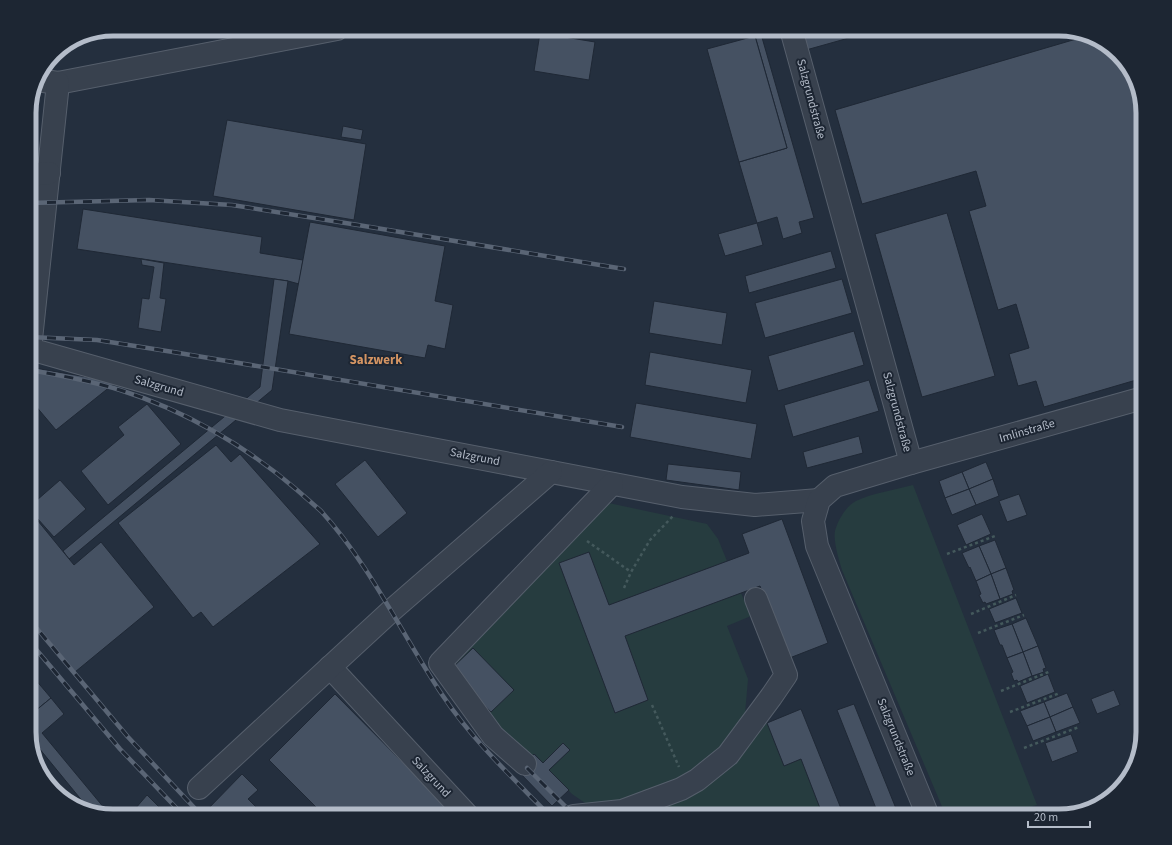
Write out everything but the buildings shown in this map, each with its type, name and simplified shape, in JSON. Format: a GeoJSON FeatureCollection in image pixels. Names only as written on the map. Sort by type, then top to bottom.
{"type":"FeatureCollection","features":[{"type":"Feature","properties":{"kind":"street"},"geometry":{"type":"LineString","coordinates":[[43,81],[58,83],[301,36]]}},
{"type":"Feature","properties":{"kind":"street","name":"Salzgrundstraße"},"geometry":{"type":"LineString","coordinates":[[793,36],[911,463],[835,486],[819,500],[813,521],[817,546],[925,809]]}},
{"type":"Feature","properties":{"kind":"street","name":"Salzgrund"},"geometry":{"type":"LineString","coordinates":[[36,232],[39,174],[58,83]]}},
{"type":"Feature","properties":{"kind":"street","name":"Salzgrund"},"geometry":{"type":"LineString","coordinates":[[36,351],[280,420],[612,484],[690,498],[755,505],[819,500]]}},
{"type":"Feature","properties":{"kind":"street","name":"Imlinstraße"},"geometry":{"type":"LineString","coordinates":[[911,463],[1136,400]]}},
{"type":"Feature","properties":{"kind":"street"},"geometry":{"type":"LineString","coordinates":[[198,788],[392,610],[551,472]]}},
{"type":"Feature","properties":{"kind":"street"},"geometry":{"type":"LineString","coordinates":[[525,764],[493,736],[440,663],[612,484]]}},
{"type":"Feature","properties":{"kind":"street"},"geometry":{"type":"LineString","coordinates":[[627,809],[687,786],[697,780],[728,755],[786,675],[756,599]]}},
{"type":"Feature","properties":{"kind":"street","name":"Salzgrund"},"geometry":{"type":"LineString","coordinates":[[330,667],[462,809]]}},
{"type":"Feature","properties":{"kind":"path"},"geometry":{"type":"LineString","coordinates":[[624,588],[631,572],[650,540],[690,498]]}},
{"type":"Feature","properties":{"kind":"path"},"geometry":{"type":"LineString","coordinates":[[570,528],[631,572]]}},
{"type":"Feature","properties":{"kind":"path"},"geometry":{"type":"LineString","coordinates":[[947,554],[995,536]]}},
{"type":"Feature","properties":{"kind":"path"},"geometry":{"type":"LineString","coordinates":[[971,614],[1016,595]]}},
{"type":"Feature","properties":{"kind":"path"},"geometry":{"type":"LineString","coordinates":[[978,633],[1024,615]]}},
{"type":"Feature","properties":{"kind":"path"},"geometry":{"type":"LineString","coordinates":[[1001,691],[1050,671]]}},
{"type":"Feature","properties":{"kind":"path"},"geometry":{"type":"LineString","coordinates":[[1010,712],[1060,693]]}},
{"type":"Feature","properties":{"kind":"path"},"geometry":{"type":"LineString","coordinates":[[652,705],[687,786]]}},
{"type":"Feature","properties":{"kind":"path"},"geometry":{"type":"LineString","coordinates":[[1024,748],[1079,727]]}},
{"type":"Feature","properties":{"kind":"green space"},"geometry":{"type":"Polygon","coordinates":[[[913,485],[1037,805],[1023,809],[943,809],[842,570],[837,550],[835,531],[843,514],[852,503],[876,494],[913,485]]]}},
{"type":"Feature","properties":{"kind":"green space"},"geometry":{"type":"Polygon","coordinates":[[[604,502],[707,524],[718,539],[727,561],[609,605],[589,552],[559,563],[615,713],[648,700],[625,636],[741,593],[751,616],[727,626],[748,679],[745,714],[717,754],[691,774],[619,805],[588,805],[572,794],[549,770],[570,750],[563,743],[543,763],[535,754],[530,759],[504,738],[445,666],[604,502]]]}},
{"type":"Feature","properties":{"kind":"green space"},"geometry":{"type":"Polygon","coordinates":[[[767,723],[784,766],[801,759],[820,809],[649,809],[707,787],[767,723]]]}},
{"type":"Feature","properties":{"kind":"railway"},"geometry":{"type":"LineString","coordinates":[[36,203],[149,200],[232,205],[624,269]]}},
{"type":"Feature","properties":{"kind":"railway"},"geometry":{"type":"LineString","coordinates":[[36,337],[97,340],[622,427]]}},
{"type":"Feature","properties":{"kind":"railway"},"geometry":{"type":"LineString","coordinates":[[36,371],[75,378],[120,390],[167,408],[191,419],[235,444],[297,490],[321,511],[339,532],[371,578],[428,673],[455,713],[480,744],[543,809]]}},
{"type":"Feature","properties":{"kind":"railway"},"geometry":{"type":"LineString","coordinates":[[36,627],[128,737],[195,809]]}},
{"type":"Feature","properties":{"kind":"railway"},"geometry":{"type":"LineString","coordinates":[[36,649],[120,749],[177,809]]}},
{"type":"Feature","properties":{"kind":"railway"},"geometry":{"type":"LineString","coordinates":[[527,768],[568,809]]}},
{"type":"Feature","properties":{"kind":"district","name":"Salzwerk"},"geometry":{"type":"Point","coordinates":[376,360]}}]}
